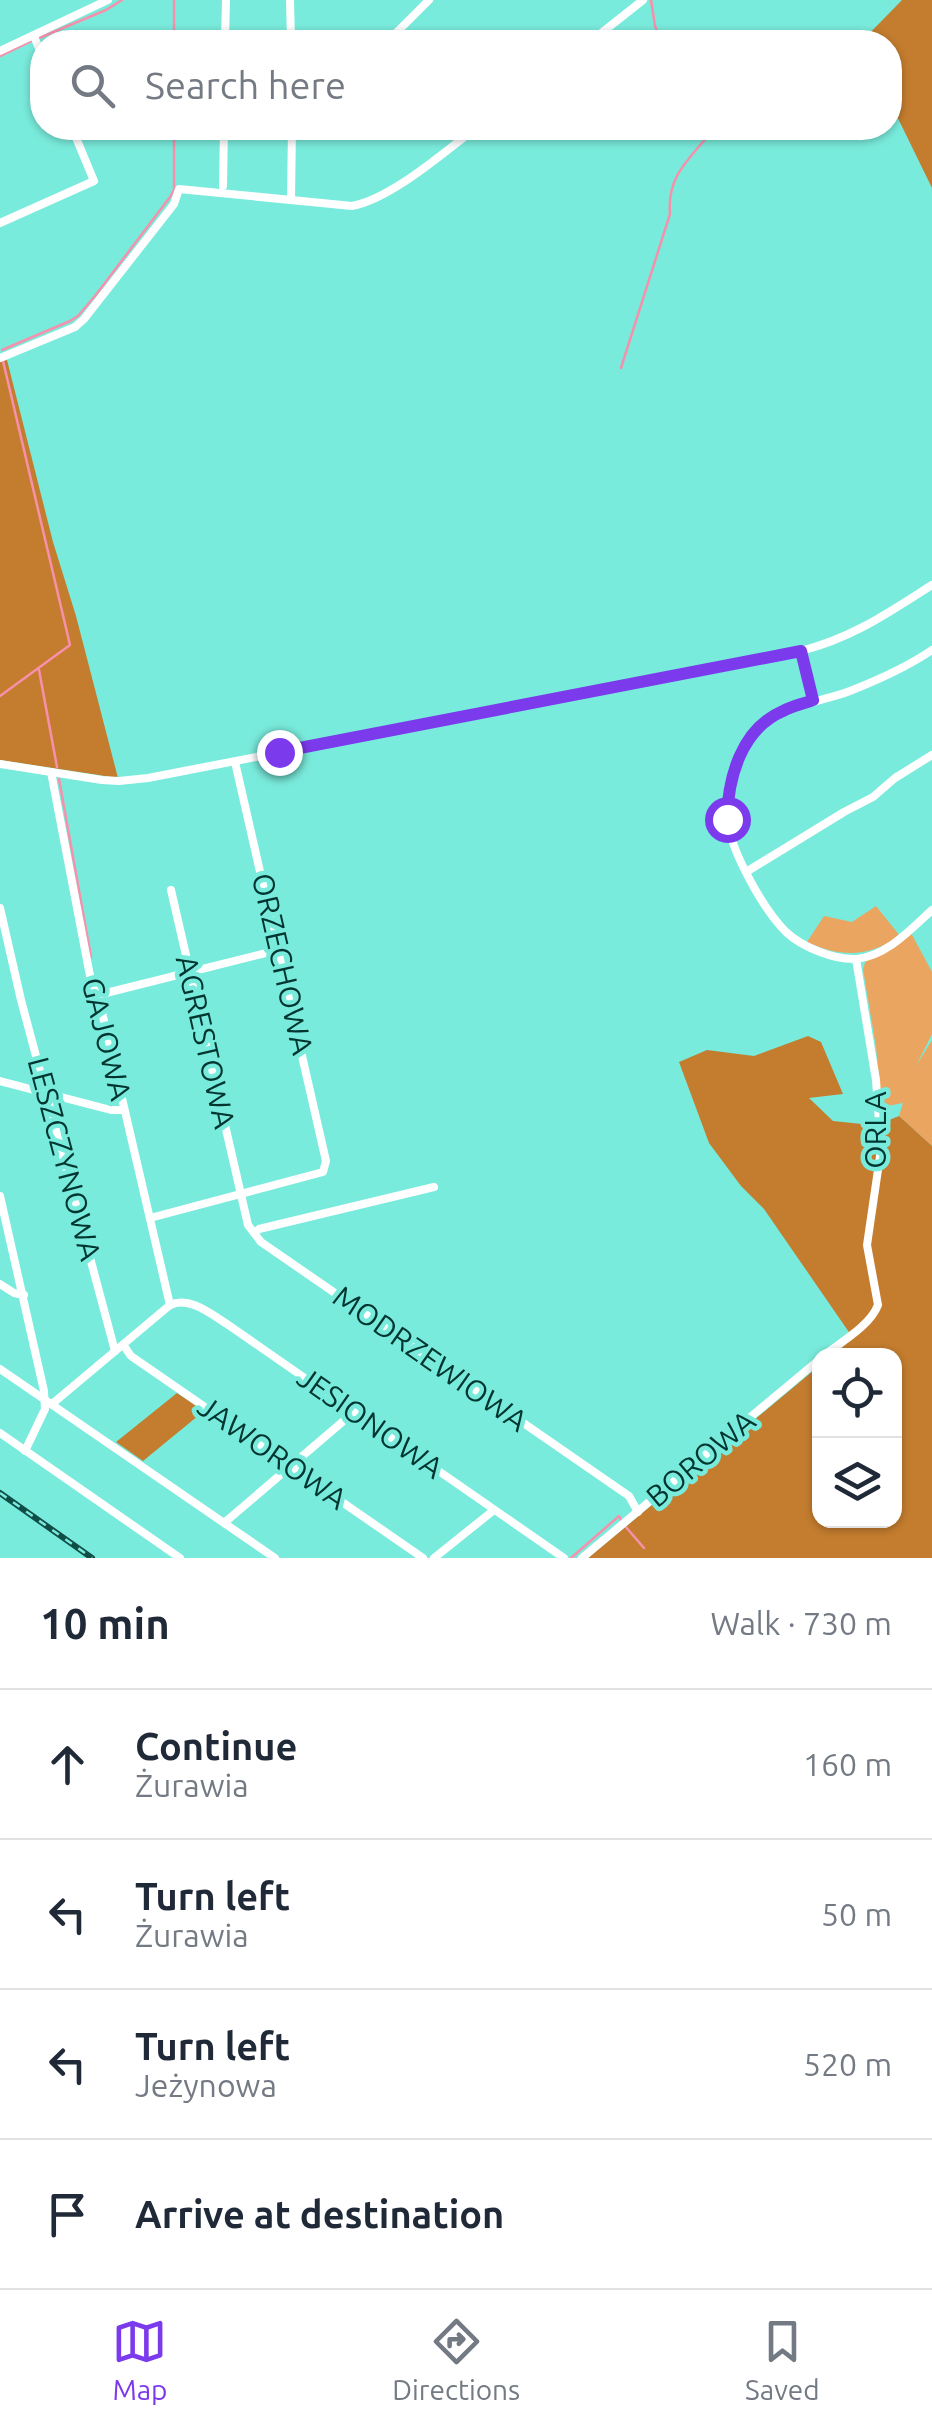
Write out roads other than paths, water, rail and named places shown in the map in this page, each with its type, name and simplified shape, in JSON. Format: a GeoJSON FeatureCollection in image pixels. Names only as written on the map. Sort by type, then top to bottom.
{"type":"FeatureCollection","features":[{"type":"Feature","properties":{"kind":"street"},"geometry":{"type":"LineString","coordinates":[[225,30],[226,0]]}},
{"type":"Feature","properties":{"kind":"street"},"geometry":{"type":"LineString","coordinates":[[290,0],[291,30]]}},
{"type":"Feature","properties":{"kind":"street"},"geometry":{"type":"LineString","coordinates":[[399,30],[429,0]]}},
{"type":"Feature","properties":{"kind":"street"},"geometry":{"type":"LineString","coordinates":[[605,30],[644,0]]}},
{"type":"Feature","properties":{"kind":"street"},"geometry":{"type":"LineString","coordinates":[[46,30],[103,1]]}},
{"type":"Feature","properties":{"kind":"street"},"geometry":{"type":"LineString","coordinates":[[0,50],[30,38]]}},
{"type":"Feature","properties":{"kind":"street"},"geometry":{"type":"LineString","coordinates":[[0,223],[94,180],[77,140]]}},
{"type":"Feature","properties":{"kind":"street"},"geometry":{"type":"LineString","coordinates":[[223,186],[224,140]]}},
{"type":"Feature","properties":{"kind":"street"},"geometry":{"type":"LineString","coordinates":[[291,200],[292,140]]}},
{"type":"Feature","properties":{"kind":"street"},"geometry":{"type":"LineString","coordinates":[[0,358],[84,319],[174,204],[180,189],[352,206],[390,190],[459,140]]}},
{"type":"Feature","properties":{"kind":"street"},"geometry":{"type":"LineString","coordinates":[[0,764],[118,782],[235,762],[801,651],[860,630],[932,586]]}},
{"type":"Feature","properties":{"kind":"street"},"geometry":{"type":"LineString","coordinates":[[932,650],[848,692],[813,700],[771,718],[740,753],[730,782],[727,819],[746,872],[780,924],[794,938],[822,952],[856,959],[894,944],[932,910]]}},
{"type":"Feature","properties":{"kind":"street"},"geometry":{"type":"LineString","coordinates":[[801,651],[813,700]]}},
{"type":"Feature","properties":{"kind":"street"},"geometry":{"type":"LineString","coordinates":[[746,872],[873,797],[932,755]]}},
{"type":"Feature","properties":{"kind":"street","name":"ORZECHOWA"},"geometry":{"type":"LineString","coordinates":[[235,762],[326,1161],[323,1172],[240,1194]]}},
{"type":"Feature","properties":{"kind":"street","name":"GAJOWA"},"geometry":{"type":"LineString","coordinates":[[52,772],[91,981],[98,995],[170,1305]]}},
{"type":"Feature","properties":{"kind":"street","name":"AGRESTOWA"},"geometry":{"type":"LineString","coordinates":[[170,890],[240,1194]]}},
{"type":"Feature","properties":{"kind":"street","name":"LESZCZYNOWA"},"geometry":{"type":"LineString","coordinates":[[0,908],[46,1094],[119,1349]]}},
{"type":"Feature","properties":{"kind":"street"},"geometry":{"type":"LineString","coordinates":[[98,995],[278,950]]}},
{"type":"Feature","properties":{"kind":"street","name":"ORLA"},"geometry":{"type":"LineString","coordinates":[[856,959],[876,1080],[880,1136],[867,1245],[877,1300]]}},
{"type":"Feature","properties":{"kind":"street"},"geometry":{"type":"LineString","coordinates":[[0,1081],[124,1110]]}},
{"type":"Feature","properties":{"kind":"street"},"geometry":{"type":"LineString","coordinates":[[150,1218],[240,1194],[254,1233],[434,1187]]}},
{"type":"Feature","properties":{"kind":"street"},"geometry":{"type":"LineString","coordinates":[[0,1196],[48,1401]]}},
{"type":"Feature","properties":{"kind":"street","name":"MODRZEWIOWA"},"geometry":{"type":"LineString","coordinates":[[254,1233],[261,1242],[629,1496],[638,1512]]}},
{"type":"Feature","properties":{"kind":"street"},"geometry":{"type":"LineString","coordinates":[[0,1284],[24,1295]]}},
{"type":"Feature","properties":{"kind":"street","name":"BOROWA"},"geometry":{"type":"LineString","coordinates":[[833,1348],[877,1310],[877,1300]]}},
{"type":"Feature","properties":{"kind":"street","name":"JESIONOWA"},"geometry":{"type":"LineString","coordinates":[[170,1305],[178,1301],[209,1313],[564,1558]]}},
{"type":"Feature","properties":{"kind":"street"},"geometry":{"type":"LineString","coordinates":[[25,1450],[48,1401],[119,1349],[170,1305]]}},
{"type":"Feature","properties":{"kind":"street","name":"JAWOROWA"},"geometry":{"type":"LineString","coordinates":[[119,1349],[424,1558]]}},
{"type":"Feature","properties":{"kind":"street","name":"BOROWA"},"geometry":{"type":"LineString","coordinates":[[582,1558],[812,1365]]}},
{"type":"Feature","properties":{"kind":"street"},"geometry":{"type":"LineString","coordinates":[[0,1369],[275,1558]]}},
{"type":"Feature","properties":{"kind":"street"},"geometry":{"type":"LineString","coordinates":[[224,1522],[354,1412]]}},
{"type":"Feature","properties":{"kind":"street"},"geometry":{"type":"LineString","coordinates":[[0,1434],[180,1558]]}},
{"type":"Feature","properties":{"kind":"street"},"geometry":{"type":"LineString","coordinates":[[434,1558],[494,1510]]}},
{"type":"Feature","properties":{"kind":"waterway"},"geometry":{"type":"LineString","coordinates":[[58,30],[122,0]]}},
{"type":"Feature","properties":{"kind":"waterway"},"geometry":{"type":"LineString","coordinates":[[174,0],[174,30]]}},
{"type":"Feature","properties":{"kind":"waterway"},"geometry":{"type":"LineString","coordinates":[[651,0],[656,30]]}},
{"type":"Feature","properties":{"kind":"waterway"},"geometry":{"type":"LineString","coordinates":[[0,56],[30,41]]}},
{"type":"Feature","properties":{"kind":"waterway"},"geometry":{"type":"LineString","coordinates":[[2,350],[70,321],[95,296],[174,190],[174,140]]}},
{"type":"Feature","properties":{"kind":"waterway"},"geometry":{"type":"LineString","coordinates":[[621,368],[670,214],[675,180],[705,140]]}},
{"type":"Feature","properties":{"kind":"waterway"},"geometry":{"type":"LineString","coordinates":[[0,696],[70,645],[3,361]]}},
{"type":"Feature","properties":{"kind":"waterway"},"geometry":{"type":"LineString","coordinates":[[39,670],[57,767]]}},
{"type":"Feature","properties":{"kind":"waterway"},"geometry":{"type":"LineString","coordinates":[[59,779],[91,957]]}},
{"type":"Feature","properties":{"kind":"waterway"},"geometry":{"type":"LineString","coordinates":[[571,1558],[619,1516],[621,1520]]}},
{"type":"Feature","properties":{"kind":"waterway"},"geometry":{"type":"LineString","coordinates":[[625,1526],[644,1548]]}},
{"type":"Feature","properties":{"kind":"railway"},"geometry":{"type":"LineString","coordinates":[[0,1493],[92,1558]]}}]}
